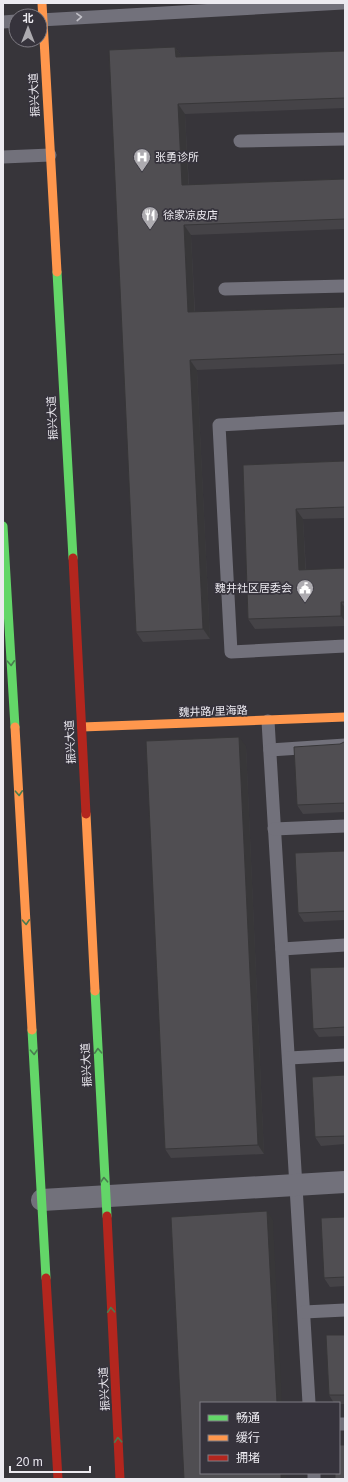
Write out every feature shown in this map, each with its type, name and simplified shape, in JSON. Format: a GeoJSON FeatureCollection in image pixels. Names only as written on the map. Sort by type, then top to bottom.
{"type":"FeatureCollection","features":[{"type":"Feature","properties":{"kind":"main road","name":"振兴大道"},"geometry":{"type":"LineString","coordinates":[[43,48],[82,727],[120,1479]]}},
{"type":"Feature","properties":{"kind":"main road"},"geometry":{"type":"LineString","coordinates":[[3,526],[58,1479]]}},
{"type":"Feature","properties":{"kind":"main road","name":"魏井路/里海路"},"geometry":{"type":"LineString","coordinates":[[82,727],[345,717]]}},
{"type":"Feature","properties":{"kind":"street"},"geometry":{"type":"LineString","coordinates":[[42,1200],[345,1182]]}},
{"type":"Feature","properties":{"kind":"lane"},"geometry":{"type":"LineString","coordinates":[[48,20],[342,3]]}},
{"type":"Feature","properties":{"kind":"lane"},"geometry":{"type":"LineString","coordinates":[[240,141],[345,139]]}},
{"type":"Feature","properties":{"kind":"lane"},"geometry":{"type":"LineString","coordinates":[[3,157],[50,155]]}},
{"type":"Feature","properties":{"kind":"lane"},"geometry":{"type":"LineString","coordinates":[[225,289],[345,286]]}},
{"type":"Feature","properties":{"kind":"lane"},"geometry":{"type":"LineString","coordinates":[[345,418],[219,425],[231,652],[345,646]]}},
{"type":"Feature","properties":{"kind":"lane"},"geometry":{"type":"LineString","coordinates":[[268,721],[309,1402]]}},
{"type":"Feature","properties":{"kind":"lane"},"geometry":{"type":"LineString","coordinates":[[270,750],[345,746]]}},
{"type":"Feature","properties":{"kind":"lane"},"geometry":{"type":"LineString","coordinates":[[274,829],[345,826]]}},
{"type":"Feature","properties":{"kind":"lane"},"geometry":{"type":"LineString","coordinates":[[282,949],[345,945]]}},
{"type":"Feature","properties":{"kind":"lane"},"geometry":{"type":"LineString","coordinates":[[288,1058],[345,1055]]}},
{"type":"Feature","properties":{"kind":"lane"},"geometry":{"type":"LineString","coordinates":[[304,1312],[345,1310]]}},
{"type":"Feature","properties":{"kind":"building"},"geometry":{"type":"Polygon","coordinates":[[[175,47],[176,57],[345,51],[345,98],[178,104],[182,185],[345,179],[345,219],[184,225],[188,312],[345,307],[345,354],[190,360],[203,629],[136,632],[109,50],[175,47]]]}},
{"type":"Feature","properties":{"kind":"building"},"geometry":{"type":"Polygon","coordinates":[[[345,461],[345,507],[296,509],[299,570],[345,568],[345,602],[341,602],[341,616],[248,619],[243,465],[345,461]]]}},
{"type":"Feature","properties":{"kind":"building"},"geometry":{"type":"Polygon","coordinates":[[[239,737],[258,1145],[165,1149],[146,741],[239,737]]]}},
{"type":"Feature","properties":{"kind":"building"},"geometry":{"type":"Polygon","coordinates":[[[344,742],[345,803],[297,805],[294,747],[340,744],[344,742]]]}},
{"type":"Feature","properties":{"kind":"building"},"geometry":{"type":"Polygon","coordinates":[[[345,851],[345,911],[298,913],[295,853],[345,851]]]}},
{"type":"Feature","properties":{"kind":"building"},"geometry":{"type":"Polygon","coordinates":[[[345,967],[345,1027],[313,1029],[310,968],[345,967]]]}},
{"type":"Feature","properties":{"kind":"building"},"geometry":{"type":"Polygon","coordinates":[[[345,1075],[345,1136],[315,1137],[312,1077],[345,1075]]]}},
{"type":"Feature","properties":{"kind":"building"},"geometry":{"type":"Polygon","coordinates":[[[267,1211],[277,1402],[200,1402],[200,1474],[281,1474],[281,1479],[184,1479],[171,1217],[267,1211]]]}},
{"type":"Feature","properties":{"kind":"building"},"geometry":{"type":"Polygon","coordinates":[[[345,1217],[345,1277],[324,1278],[321,1218],[345,1217]]]}},
{"type":"Feature","properties":{"kind":"building"},"geometry":{"type":"Polygon","coordinates":[[[326,1335],[345,1335],[345,1395],[329,1395],[326,1335]]]}},
{"type":"Feature","properties":{"kind":"building"},"geometry":{"type":"Polygon","coordinates":[[[340,1445],[345,1445],[345,1479],[335,1479],[335,1474],[340,1474],[340,1445]]]}},
{"type":"Feature","properties":{"kind":"traffic: fast"},"geometry":{"type":"LineString","coordinates":[[57,272],[73,558]]}},
{"type":"Feature","properties":{"kind":"traffic: fast"},"geometry":{"type":"LineString","coordinates":[[3,526],[15,727]]}},
{"type":"Feature","properties":{"kind":"traffic: fast"},"geometry":{"type":"LineString","coordinates":[[95,991],[107,1216]]}},
{"type":"Feature","properties":{"kind":"traffic: fast"},"geometry":{"type":"LineString","coordinates":[[32,1030],[46,1278]]}},
{"type":"Feature","properties":{"kind":"traffic: slow"},"geometry":{"type":"LineString","coordinates":[[42,3],[57,272]]}},
{"type":"Feature","properties":{"kind":"traffic: slow"},"geometry":{"type":"LineString","coordinates":[[82,727],[345,717]]}},
{"type":"Feature","properties":{"kind":"traffic: slow"},"geometry":{"type":"LineString","coordinates":[[15,727],[32,1030]]}},
{"type":"Feature","properties":{"kind":"traffic: slow"},"geometry":{"type":"LineString","coordinates":[[86,814],[95,991]]}},
{"type":"Feature","properties":{"kind":"traffic: jam"},"geometry":{"type":"LineString","coordinates":[[73,558],[86,814]]}},
{"type":"Feature","properties":{"kind":"traffic: jam"},"geometry":{"type":"LineString","coordinates":[[107,1216],[120,1479]]}},
{"type":"Feature","properties":{"kind":"traffic: jam"},"geometry":{"type":"LineString","coordinates":[[46,1278],[58,1479]]}},
{"type":"Feature","properties":{"kind":"place","name":"张勇诊所"},"geometry":{"type":"Point","coordinates":[142,172]}},
{"type":"Feature","properties":{"kind":"place","name":"徐家凉皮店"},"geometry":{"type":"Point","coordinates":[150,230]}},
{"type":"Feature","properties":{"kind":"place","name":"魏井社区居委会"},"geometry":{"type":"Point","coordinates":[305,603]}}]}
